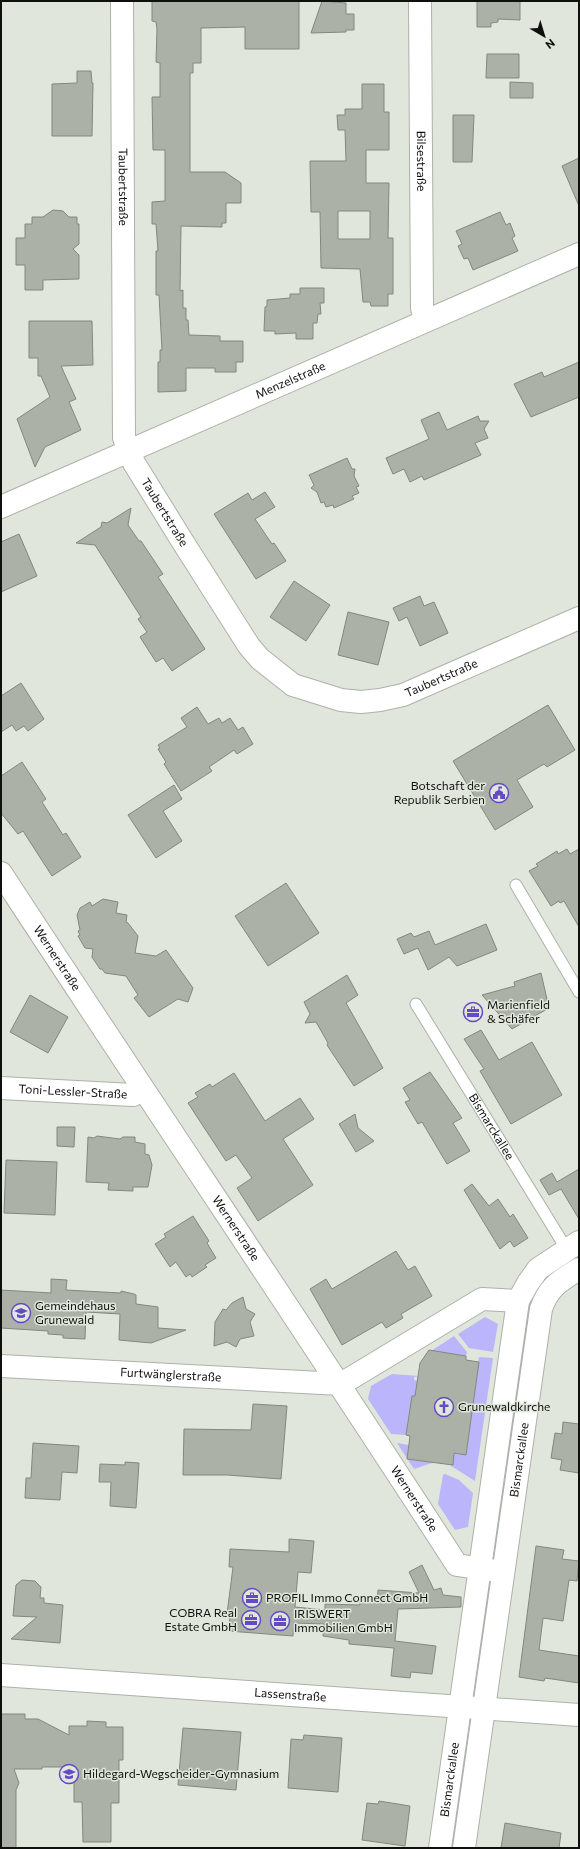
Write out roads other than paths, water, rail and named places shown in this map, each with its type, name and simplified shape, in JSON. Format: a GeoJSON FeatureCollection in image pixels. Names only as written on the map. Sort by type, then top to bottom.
{"type":"FeatureCollection","features":[{"type":"Feature","properties":{"kind":"street","name":"Taubertstraße"},"geometry":{"type":"LineString","coordinates":[[122,1],[124,438],[128,451],[181,540],[249,646],[276,673],[292,684],[312,692],[341,700],[361,702],[403,695],[579,618]]}},
{"type":"Feature","properties":{"kind":"street","name":"Bilsestraße"},"geometry":{"type":"LineString","coordinates":[[420,1],[422,308],[425,321]]}},
{"type":"Feature","properties":{"kind":"street","name":"Menzelstraße"},"geometry":{"type":"LineString","coordinates":[[1,507],[579,254]]}},
{"type":"Feature","properties":{"kind":"street","name":"Wernerstraße"},"geometry":{"type":"LineString","coordinates":[[1,873],[142,1089],[341,1384],[457,1565],[481,1569]]}},
{"type":"Feature","properties":{"kind":"street","name":"Toni-Lessler-Straße"},"geometry":{"type":"LineString","coordinates":[[1,1088],[133,1095],[142,1089]]}},
{"type":"Feature","properties":{"kind":"street","name":"Bismarckallee"},"geometry":{"type":"LineString","coordinates":[[440,1848],[458,1708],[481,1569],[518,1301],[538,1269],[573,1246]]}},
{"type":"Feature","properties":{"kind":"street","name":"Bismarckallee"},"geometry":{"type":"LineString","coordinates":[[464,1848],[542,1309],[545,1299],[553,1286],[579,1269]]}},
{"type":"Feature","properties":{"kind":"street"},"geometry":{"type":"LineString","coordinates":[[341,1384],[482,1299],[518,1301]]}},
{"type":"Feature","properties":{"kind":"street","name":"Furtwänglerstraße"},"geometry":{"type":"LineString","coordinates":[[1,1366],[341,1384]]}},
{"type":"Feature","properties":{"kind":"street"},"geometry":{"type":"LineString","coordinates":[[481,1569],[503,1572]]}},
{"type":"Feature","properties":{"kind":"street","name":"Lassenstraße"},"geometry":{"type":"LineString","coordinates":[[1,1675],[579,1716]]}},
{"type":"Feature","properties":{"kind":"lane"},"geometry":{"type":"LineString","coordinates":[[516,885],[579,992]]}},
{"type":"Feature","properties":{"kind":"lane","name":"Bismarckallee"},"geometry":{"type":"LineString","coordinates":[[416,1004],[573,1246]]}},
{"type":"Feature","properties":{"kind":"lane"},"geometry":{"type":"LineString","coordinates":[[573,1246],[579,1269]]}},
{"type":"Feature","properties":{"kind":"place","name":"Botschaft der Republik Serbien"},"geometry":{"type":"Point","coordinates":[499,793]}},
{"type":"Feature","properties":{"kind":"place","name":"Marienfield & Schäfer"},"geometry":{"type":"Point","coordinates":[473,1012]}},
{"type":"Feature","properties":{"kind":"place","name":"Gemeindehaus Grunewald"},"geometry":{"type":"Point","coordinates":[21,1313]}},
{"type":"Feature","properties":{"kind":"place","name":"Grunewaldkirche"},"geometry":{"type":"Point","coordinates":[444,1407]}},
{"type":"Feature","properties":{"kind":"place","name":"PROFIL Immo Connect GmbH"},"geometry":{"type":"Point","coordinates":[252,1598]}},
{"type":"Feature","properties":{"kind":"place","name":"COBRA Real Estate GmbH"},"geometry":{"type":"Point","coordinates":[251,1620]}},
{"type":"Feature","properties":{"kind":"place","name":"IRISWERT Immobilien GmbH"},"geometry":{"type":"Point","coordinates":[280,1621]}},
{"type":"Feature","properties":{"kind":"place","name":"Hildegard-Wegscheider-Gymnasium"},"geometry":{"type":"Point","coordinates":[69,1774]}}]}
